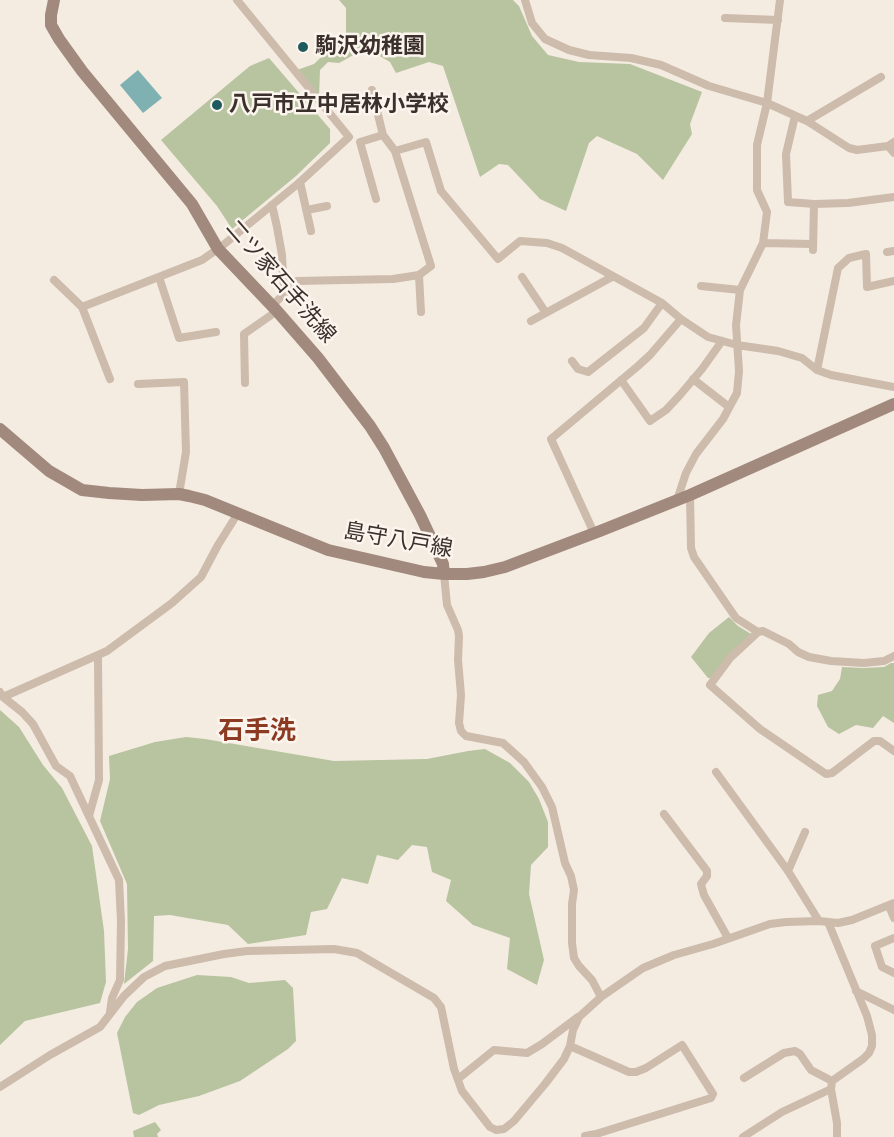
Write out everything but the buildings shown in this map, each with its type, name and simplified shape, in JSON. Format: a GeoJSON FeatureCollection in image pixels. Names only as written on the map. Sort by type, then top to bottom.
{"type":"FeatureCollection","features":[{"type":"Feature","properties":{"kind":"main road","name":"二ツ家石手洗線"},"geometry":{"type":"LineString","coordinates":[[54,0],[51,25],[58,39],[192,204],[218,249],[318,358],[370,426],[420,515],[440,555],[444,574]]}},
{"type":"Feature","properties":{"kind":"main road","name":"島守八戸線"},"geometry":{"type":"LineString","coordinates":[[1,432],[49,471],[82,490],[131,494],[179,494],[205,500],[328,550],[423,572],[444,574],[484,572],[505,567],[690,495],[894,404]]}},
{"type":"Feature","properties":{"kind":"street"},"geometry":{"type":"LineString","coordinates":[[82,307],[202,260],[300,182],[349,137],[237,0]]}},
{"type":"Feature","properties":{"kind":"street"},"geometry":{"type":"LineString","coordinates":[[525,0],[532,23],[545,39],[569,50],[589,55],[631,58],[662,65],[709,86],[767,103],[807,121],[849,148],[857,150],[892,147]]}},
{"type":"Feature","properties":{"kind":"street"},"geometry":{"type":"LineString","coordinates":[[677,500],[686,473],[696,454],[723,419],[737,393],[739,371],[736,325],[740,290],[763,243],[767,212],[758,190],[756,145],[767,103],[780,0]]}},
{"type":"Feature","properties":{"kind":"street"},"geometry":{"type":"LineString","coordinates":[[725,18],[778,20]]}},
{"type":"Feature","properties":{"kind":"street"},"geometry":{"type":"LineString","coordinates":[[807,121],[881,77]]}},
{"type":"Feature","properties":{"kind":"street"},"geometry":{"type":"LineString","coordinates":[[245,383],[244,334],[275,309],[284,294],[297,282],[393,279],[419,275],[431,266],[395,151],[383,135],[372,90]]}},
{"type":"Feature","properties":{"kind":"street"},"geometry":{"type":"LineString","coordinates":[[795,116],[786,154],[788,202],[848,203],[894,197]]}},
{"type":"Feature","properties":{"kind":"street"},"geometry":{"type":"LineString","coordinates":[[376,198],[360,142],[383,135]]}},
{"type":"Feature","properties":{"kind":"street"},"geometry":{"type":"LineString","coordinates":[[395,151],[426,142],[441,191],[498,259],[520,241],[547,243],[562,248],[662,303],[708,337],[802,358],[817,370],[831,375],[894,387]]}},
{"type":"Feature","properties":{"kind":"street"},"geometry":{"type":"LineString","coordinates":[[300,182],[311,231]]}},
{"type":"Feature","properties":{"kind":"street"},"geometry":{"type":"LineString","coordinates":[[763,243],[813,247],[814,204]]}},
{"type":"Feature","properties":{"kind":"street"},"geometry":{"type":"LineString","coordinates":[[272,205],[282,255],[284,294]]}},
{"type":"Feature","properties":{"kind":"street"},"geometry":{"type":"LineString","coordinates":[[307,210],[327,206]]}},
{"type":"Feature","properties":{"kind":"street"},"geometry":{"type":"LineString","coordinates":[[817,370],[838,268],[849,258],[866,254],[867,287],[894,281]]}},
{"type":"Feature","properties":{"kind":"street"},"geometry":{"type":"LineString","coordinates":[[419,275],[421,312]]}},
{"type":"Feature","properties":{"kind":"street"},"geometry":{"type":"LineString","coordinates":[[159,277],[179,338],[216,333]]}},
{"type":"Feature","properties":{"kind":"street"},"geometry":{"type":"LineString","coordinates":[[522,277],[546,313]]}},
{"type":"Feature","properties":{"kind":"street"},"geometry":{"type":"LineString","coordinates":[[531,321],[612,277]]}},
{"type":"Feature","properties":{"kind":"street"},"geometry":{"type":"LineString","coordinates":[[54,280],[82,307],[110,379]]}},
{"type":"Feature","properties":{"kind":"street"},"geometry":{"type":"LineString","coordinates":[[701,286],[740,290]]}},
{"type":"Feature","properties":{"kind":"street"},"geometry":{"type":"LineString","coordinates":[[572,361],[578,369],[588,372],[644,328],[662,303]]}},
{"type":"Feature","properties":{"kind":"street"},"geometry":{"type":"LineString","coordinates":[[594,533],[550,439],[650,355],[681,319]]}},
{"type":"Feature","properties":{"kind":"street"},"geometry":{"type":"LineString","coordinates":[[621,380],[650,421],[666,410],[702,369],[722,341]]}},
{"type":"Feature","properties":{"kind":"street"},"geometry":{"type":"LineString","coordinates":[[693,379],[729,407]]}},
{"type":"Feature","properties":{"kind":"street"},"geometry":{"type":"LineString","coordinates":[[138,384],[184,382],[186,452],[179,494]]}},
{"type":"Feature","properties":{"kind":"street"},"geometry":{"type":"LineString","coordinates":[[690,495],[691,548],[694,557],[736,618],[758,632]]}},
{"type":"Feature","properties":{"kind":"street"},"geometry":{"type":"LineString","coordinates":[[110,1012],[112,998],[120,980],[119,880],[70,776],[56,766],[33,724],[2,694],[107,651],[172,603],[201,577],[238,513]]}},
{"type":"Feature","properties":{"kind":"street"},"geometry":{"type":"LineString","coordinates":[[444,574],[447,605],[459,636],[458,660],[461,695],[459,723],[461,731],[466,736],[503,743],[524,762],[542,787],[552,807],[574,890],[572,943],[574,958],[592,980],[601,997]]}},
{"type":"Feature","properties":{"kind":"street"},"geometry":{"type":"LineString","coordinates":[[894,656],[884,662],[864,663],[809,657],[764,631],[758,632],[730,658],[710,685],[760,729],[826,774],[874,741],[880,741],[894,751]]}},
{"type":"Feature","properties":{"kind":"street"},"geometry":{"type":"LineString","coordinates":[[89,816],[99,780],[98,655]]}},
{"type":"Feature","properties":{"kind":"street"},"geometry":{"type":"LineString","coordinates":[[716,772],[823,922],[867,1016],[872,1035],[872,1046],[869,1053],[831,1085],[782,1112],[744,1137]]}},
{"type":"Feature","properties":{"kind":"street"},"geometry":{"type":"LineString","coordinates":[[664,814],[706,871],[708,876],[701,884],[704,895],[728,938]]}},
{"type":"Feature","properties":{"kind":"street"},"geometry":{"type":"LineString","coordinates":[[788,871],[805,832]]}},
{"type":"Feature","properties":{"kind":"street"},"geometry":{"type":"LineString","coordinates":[[458,1079],[494,1050],[527,1053],[579,1017],[601,997],[643,968],[659,960],[770,924],[838,923],[891,905],[894,918]]}},
{"type":"Feature","properties":{"kind":"street"},"geometry":{"type":"LineString","coordinates":[[894,938],[875,946],[882,967],[894,973]]}},
{"type":"Feature","properties":{"kind":"street"},"geometry":{"type":"LineString","coordinates":[[0,1087],[100,1027],[124,996],[144,977],[165,966],[247,951],[334,949],[357,953],[434,998],[441,1007],[462,1091],[477,1112],[498,1134],[514,1121],[564,1059],[579,1017]]}},
{"type":"Feature","properties":{"kind":"street"},"geometry":{"type":"LineString","coordinates":[[856,991],[894,1010]]}},
{"type":"Feature","properties":{"kind":"street"},"geometry":{"type":"LineString","coordinates":[[570,1046],[629,1072],[636,1072],[682,1045],[713,1094],[711,1098],[585,1136]]}},
{"type":"Feature","properties":{"kind":"street"},"geometry":{"type":"LineString","coordinates":[[744,1078],[784,1053],[795,1051],[800,1054],[811,1070],[831,1085],[837,1137]]}},
{"type":"Feature","properties":{"kind":"green space"},"geometry":{"type":"Polygon","coordinates":[[[339,0],[513,0],[519,6],[532,36],[548,55],[579,62],[630,64],[702,92],[690,124],[692,134],[663,180],[637,154],[597,136],[589,143],[566,211],[540,199],[508,165],[499,164],[480,177],[443,66],[429,62],[396,73],[390,62],[366,48],[339,63],[328,62],[320,70],[319,97],[297,70],[314,64],[346,33],[346,8],[339,0]]]}},
{"type":"Feature","properties":{"kind":"green space"},"geometry":{"type":"Polygon","coordinates":[[[269,58],[330,129],[330,143],[296,176],[232,229],[217,206],[161,140],[250,66],[269,58]]]}},
{"type":"Feature","properties":{"kind":"green space"},"geometry":{"type":"Polygon","coordinates":[[[729,617],[751,634],[712,678],[708,678],[691,657],[709,633],[729,617]]]}},
{"type":"Feature","properties":{"kind":"green space"},"geometry":{"type":"Polygon","coordinates":[[[894,663],[894,723],[883,716],[873,728],[856,725],[839,734],[828,727],[817,706],[818,695],[832,691],[840,679],[842,667],[884,667],[894,663]]]}},
{"type":"Feature","properties":{"kind":"green space"},"geometry":{"type":"Polygon","coordinates":[[[0,710],[19,727],[43,765],[62,788],[92,846],[104,931],[106,982],[100,1003],[25,1021],[0,1045],[0,710]]]}},
{"type":"Feature","properties":{"kind":"green space"},"geometry":{"type":"Polygon","coordinates":[[[186,737],[334,761],[427,759],[485,749],[510,763],[529,782],[548,822],[548,847],[531,865],[529,894],[544,960],[537,985],[507,969],[510,938],[473,925],[446,901],[451,880],[432,872],[427,847],[412,845],[398,860],[377,855],[368,884],[342,878],[327,909],[311,912],[306,935],[248,944],[228,925],[170,915],[154,916],[153,961],[124,984],[128,949],[127,884],[100,821],[110,779],[109,756],[155,742],[186,737]]]}},
{"type":"Feature","properties":{"kind":"green space"},"geometry":{"type":"Polygon","coordinates":[[[197,975],[231,977],[249,983],[285,980],[293,988],[296,1041],[288,1049],[240,1081],[199,1096],[159,1105],[139,1115],[133,1113],[117,1033],[125,1017],[137,1002],[157,988],[197,975]]]}},
{"type":"Feature","properties":{"kind":"green space"},"geometry":{"type":"Polygon","coordinates":[[[155,1122],[161,1130],[157,1134],[158,1137],[134,1137],[133,1131],[155,1122]]]}},
{"type":"Feature","properties":{"kind":"water"},"geometry":{"type":"Polygon","coordinates":[[[138,70],[162,98],[143,113],[120,85],[138,70]]]}},
{"type":"Feature","properties":{"kind":"place","name":"駒沢幼稚園"},"geometry":{"type":"Point","coordinates":[303,47]}},
{"type":"Feature","properties":{"kind":"place","name":"八戸市立中居林小学校"},"geometry":{"type":"Point","coordinates":[217,105]}},
{"type":"Feature","properties":{"kind":"district","name":"石手洗"},"geometry":{"type":"Point","coordinates":[257,732]}}]}
